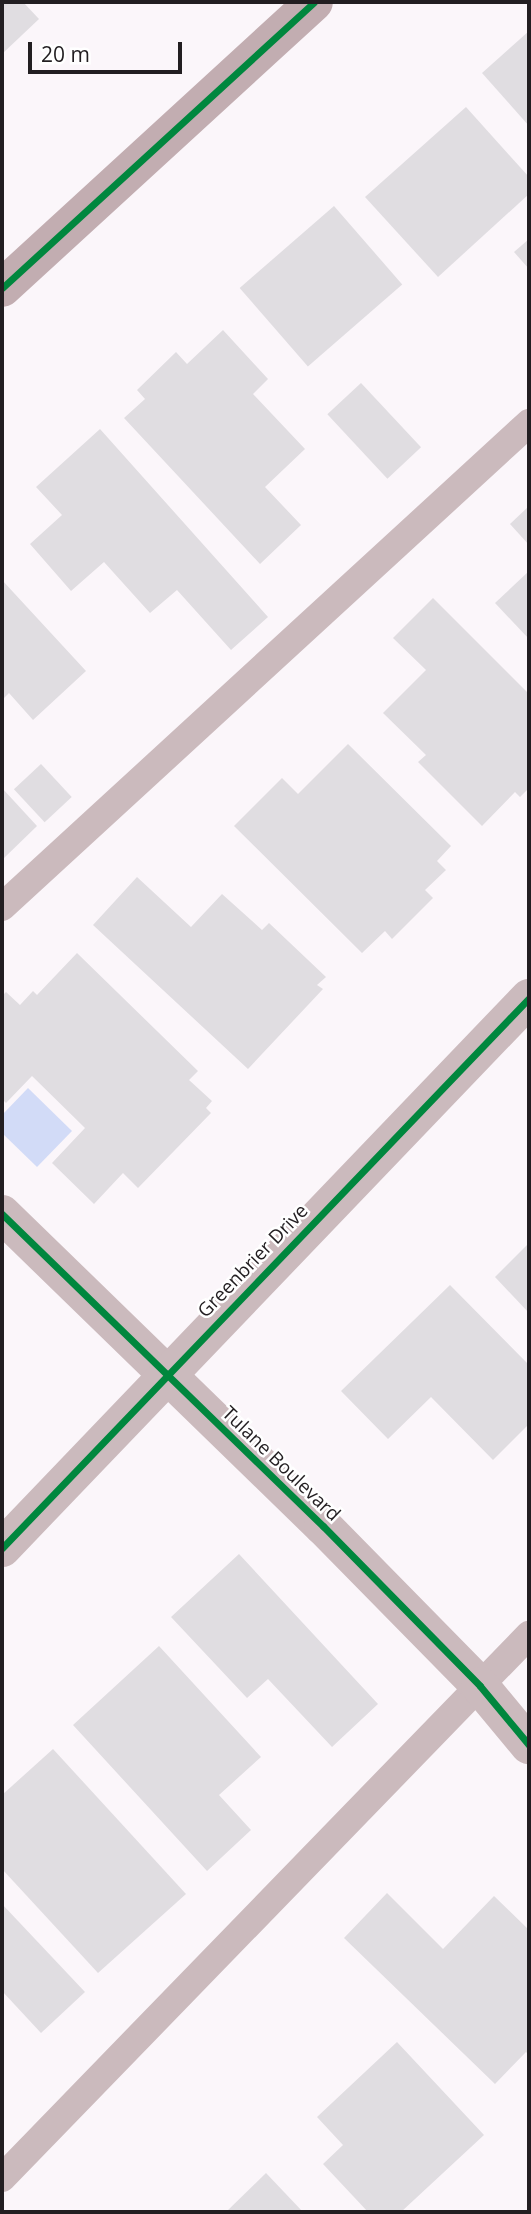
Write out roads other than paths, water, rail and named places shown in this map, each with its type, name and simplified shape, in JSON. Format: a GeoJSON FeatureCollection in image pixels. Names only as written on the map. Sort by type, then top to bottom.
{"type":"FeatureCollection","features":[{"type":"Feature","properties":{"kind":"street"},"geometry":{"type":"LineString","coordinates":[[2,288],[314,2]]}},
{"type":"Feature","properties":{"kind":"street","name":"Greenbrier Drive"},"geometry":{"type":"LineString","coordinates":[[2,1548],[529,998]]}},
{"type":"Feature","properties":{"kind":"street","name":"Tulane Boulevard"},"geometry":{"type":"LineString","coordinates":[[2,1214],[323,1526],[481,1686],[529,1745]]}},
{"type":"Feature","properties":{"kind":"lane"},"geometry":{"type":"LineString","coordinates":[[2,907],[529,423]]}},
{"type":"Feature","properties":{"kind":"lane"},"geometry":{"type":"LineString","coordinates":[[2,2178],[529,1635]]}},
{"type":"Feature","properties":{"kind":"water"},"geometry":{"type":"Polygon","coordinates":[[[28,1088],[72,1131],[37,1167],[2,1133],[2,1115],[28,1088]]]}}]}
